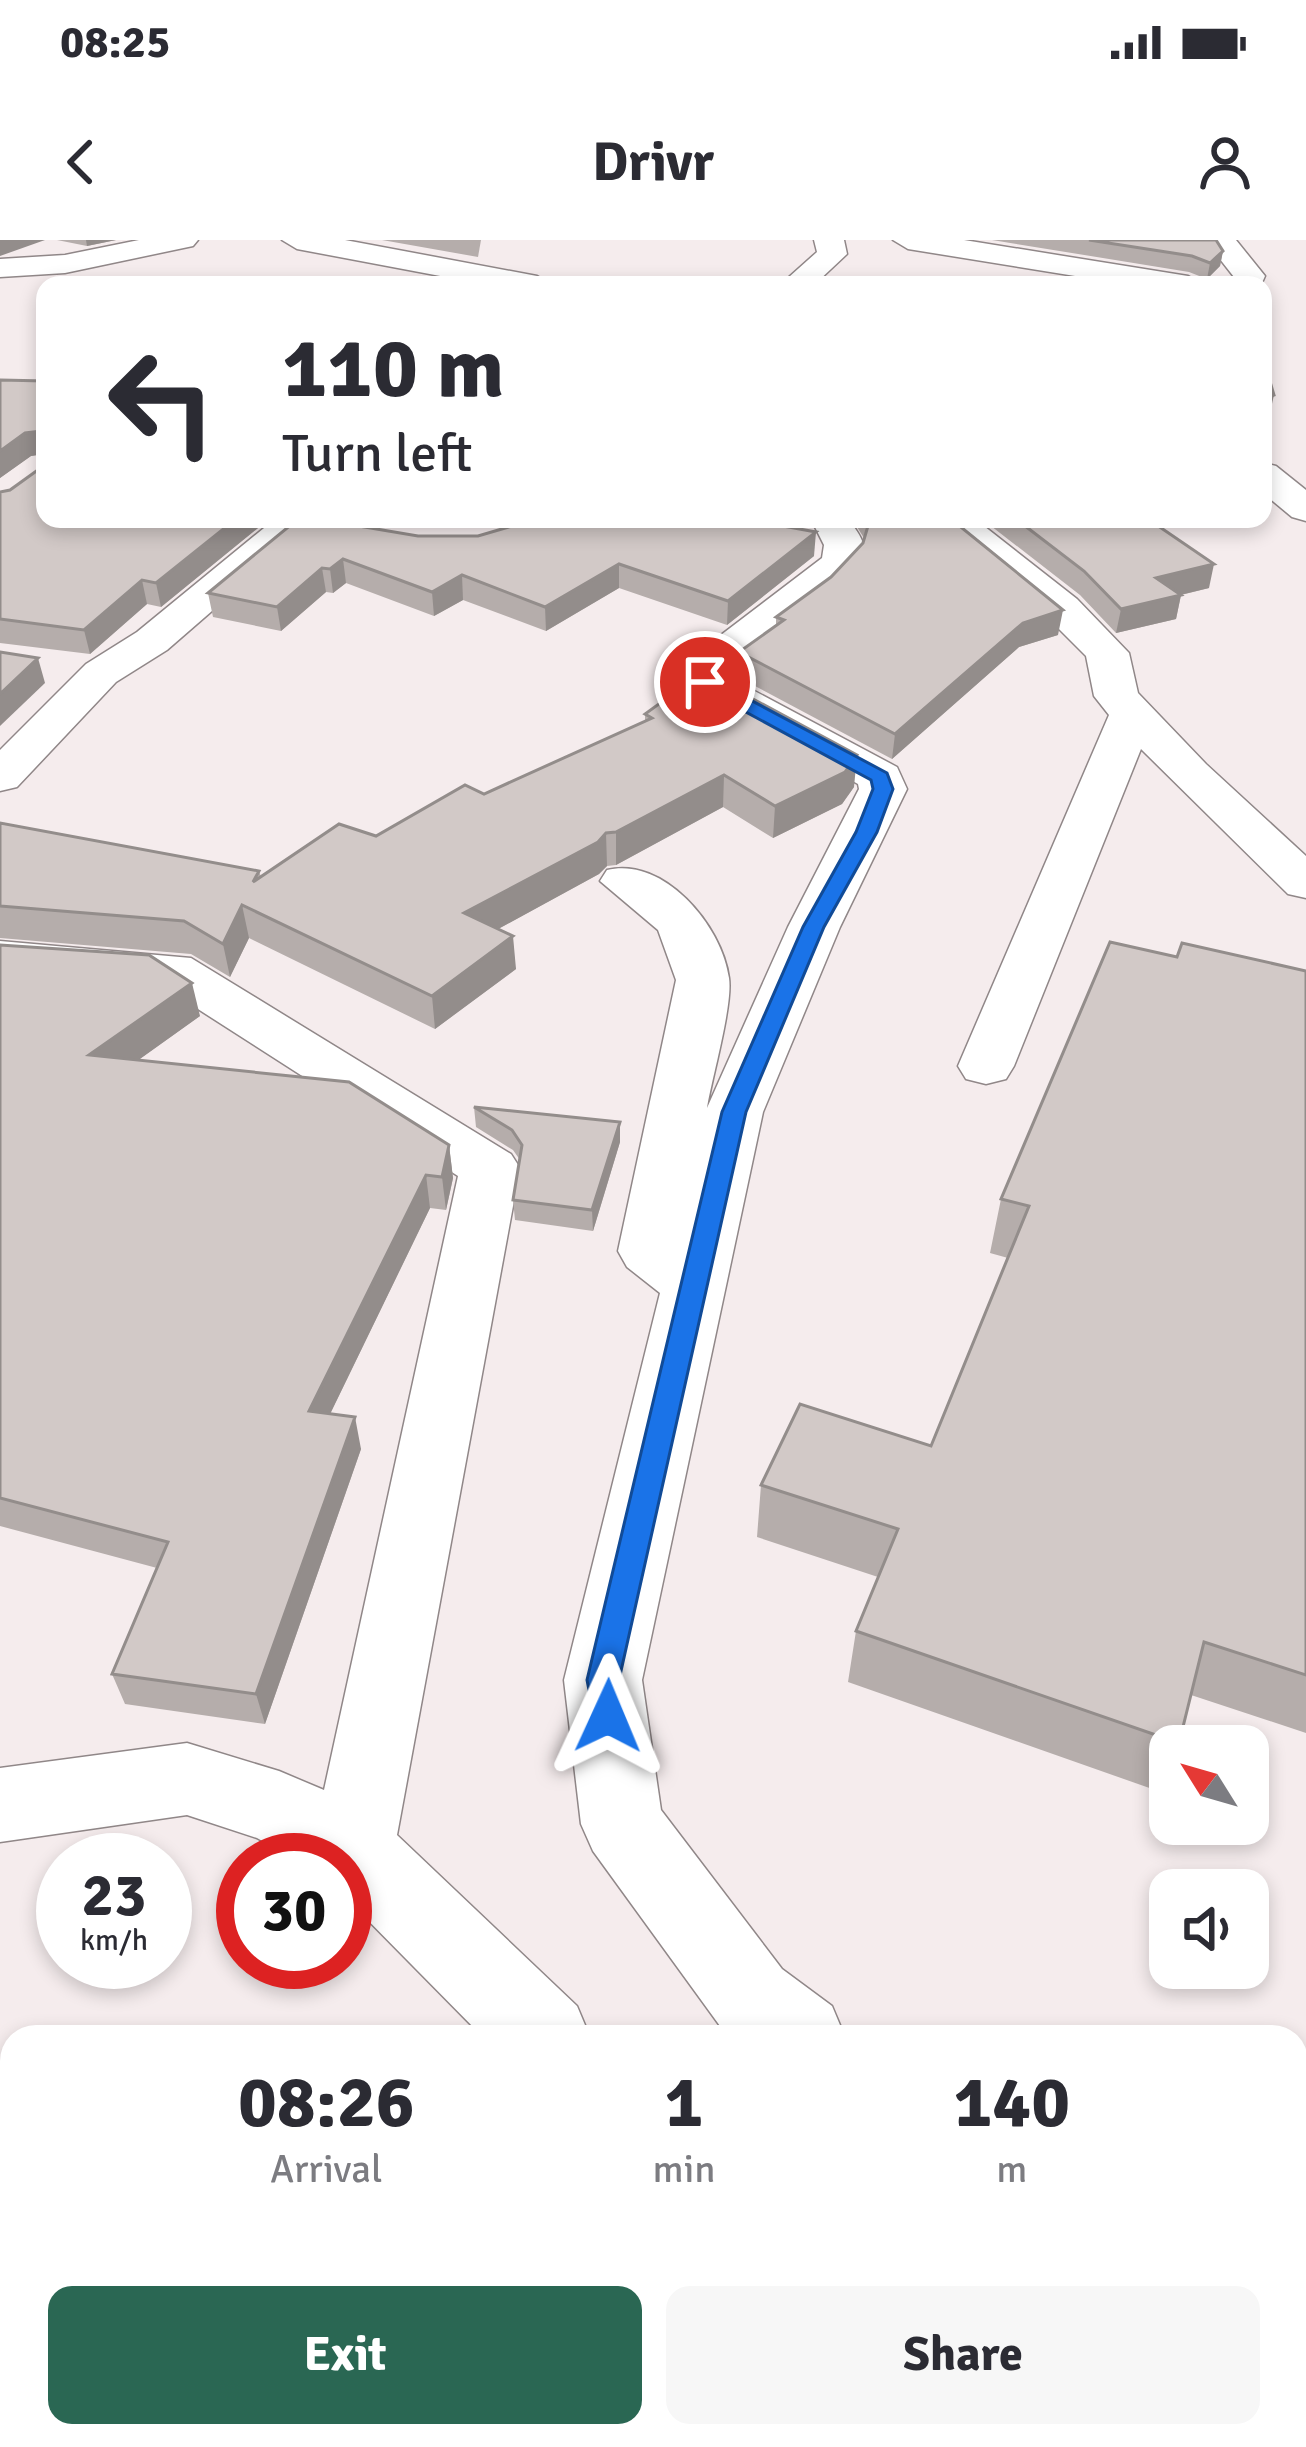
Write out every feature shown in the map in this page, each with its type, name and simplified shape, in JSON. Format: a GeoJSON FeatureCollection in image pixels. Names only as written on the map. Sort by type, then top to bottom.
{"type":"FeatureCollection","features":[{"type":"Feature","properties":{"kind":"street"},"geometry":{"type":"LineString","coordinates":[[0,268],[65,264],[183,240]]}},
{"type":"Feature","properties":{"kind":"street"},"geometry":{"type":"LineString","coordinates":[[297,240],[489,276]]}},
{"type":"Feature","properties":{"kind":"street"},"geometry":{"type":"LineString","coordinates":[[806,276],[832,254],[830,240]]}},
{"type":"Feature","properties":{"kind":"street"},"geometry":{"type":"LineString","coordinates":[[908,240],[1132,276]]}},
{"type":"Feature","properties":{"kind":"street"},"geometry":{"type":"LineString","coordinates":[[1220,240],[1250,276]]}},
{"type":"Feature","properties":{"kind":"street"},"geometry":{"type":"LineString","coordinates":[[1272,482],[1306,509]]}},
{"type":"Feature","properties":{"kind":"street"},"geometry":{"type":"LineString","coordinates":[[0,777],[101,673],[305,528]]}},
{"type":"Feature","properties":{"kind":"street"},"geometry":{"type":"LineString","coordinates":[[967,528],[1107,653],[1116,696],[1189,774],[1306,883]]}},
{"type":"Feature","properties":{"kind":"street"},"geometry":{"type":"LineString","coordinates":[[785,2025],[751,2000],[622,1824],[603,1680],[734,1112],[814,927],[866,832],[883,789],[880,777],[705,682],[748,635],[841,562],[826,534]]}},
{"type":"Feature","properties":{"kind":"street"},"geometry":{"type":"LineString","coordinates":[[40,664],[101,673]]}},
{"type":"Feature","properties":{"kind":"street"},"geometry":{"type":"LineString","coordinates":[[986,1066],[1132,713]]}},
{"type":"Feature","properties":{"kind":"street"},"geometry":{"type":"LineString","coordinates":[[625,881],[676,913],[691,940],[703,980],[649,1251],[696,1287]]}},
{"type":"Feature","properties":{"kind":"street"},"geometry":{"type":"LineString","coordinates":[[0,957],[172,969],[490,1168],[356,1833]]}},
{"type":"Feature","properties":{"kind":"street"},"geometry":{"type":"LineString","coordinates":[[0,1804],[187,1779],[279,1808],[325,1833]]}},
{"type":"Feature","properties":{"kind":"street"},"geometry":{"type":"LineString","coordinates":[[372,1867],[534,2025]]}},
{"type":"Feature","properties":{"kind":"building"},"geometry":{"type":"Polygon","coordinates":[[[1089,240],[1216,240],[1223,251],[1210,263],[1089,240]]]}},
{"type":"Feature","properties":{"kind":"building"},"geometry":{"type":"Polygon","coordinates":[[[0,380],[36,381],[36,432],[25,433],[0,451],[0,380]]]}},
{"type":"Feature","properties":{"kind":"building"},"geometry":{"type":"Polygon","coordinates":[[[36,471],[36,528],[225,528],[156,583],[142,580],[84,630],[0,619],[0,492],[36,471]]]}},
{"type":"Feature","properties":{"kind":"building"},"geometry":{"type":"Polygon","coordinates":[[[287,528],[370,528],[418,536],[478,536],[505,528],[794,528],[816,532],[728,601],[619,564],[545,607],[462,575],[432,592],[343,559],[330,569],[322,568],[277,607],[208,593],[287,528]]]}},
{"type":"Feature","properties":{"kind":"building"},"geometry":{"type":"Polygon","coordinates":[[[867,528],[962,528],[1063,610],[1023,623],[895,734],[739,652],[784,620],[776,617],[831,577],[863,543],[867,528]]]}},
{"type":"Feature","properties":{"kind":"building"},"geometry":{"type":"Polygon","coordinates":[[[1028,528],[1161,528],[1214,564],[1156,578],[1181,595],[1121,609],[1084,571],[1028,528]]]}},
{"type":"Feature","properties":{"kind":"building"},"geometry":{"type":"Polygon","coordinates":[[[0,652],[38,658],[0,694],[0,652]]]}},
{"type":"Feature","properties":{"kind":"building"},"geometry":{"type":"Polygon","coordinates":[[[703,672],[857,755],[845,772],[775,806],[724,775],[606,833],[598,842],[464,913],[513,936],[432,996],[242,905],[223,944],[184,921],[0,906],[0,823],[259,871],[253,882],[339,824],[376,836],[465,785],[484,794],[652,718],[645,714],[703,672]]]}},
{"type":"Feature","properties":{"kind":"building"},"geometry":{"type":"Polygon","coordinates":[[[1110,942],[1177,957],[1182,943],[1306,971],[1306,1675],[1204,1642],[1183,1725],[1149,1725],[1149,1733],[856,1631],[898,1529],[761,1485],[800,1404],[931,1446],[1029,1206],[1001,1199],[1110,942]]]}},
{"type":"Feature","properties":{"kind":"building"},"geometry":{"type":"Polygon","coordinates":[[[0,945],[149,955],[192,983],[89,1055],[349,1082],[449,1145],[442,1177],[426,1175],[309,1411],[355,1417],[256,1694],[112,1674],[168,1542],[0,1498],[0,945]]]}},
{"type":"Feature","properties":{"kind":"building"},"geometry":{"type":"Polygon","coordinates":[[[474,1107],[620,1122],[592,1210],[513,1200],[522,1145],[512,1130],[474,1107]]]}},
{"type":"Feature","properties":{"kind":"route"},"geometry":{"type":"LineString","coordinates":[[608,1716],[603,1680],[734,1112],[814,927],[866,832],[883,789],[880,777],[705,682]]}}]}
